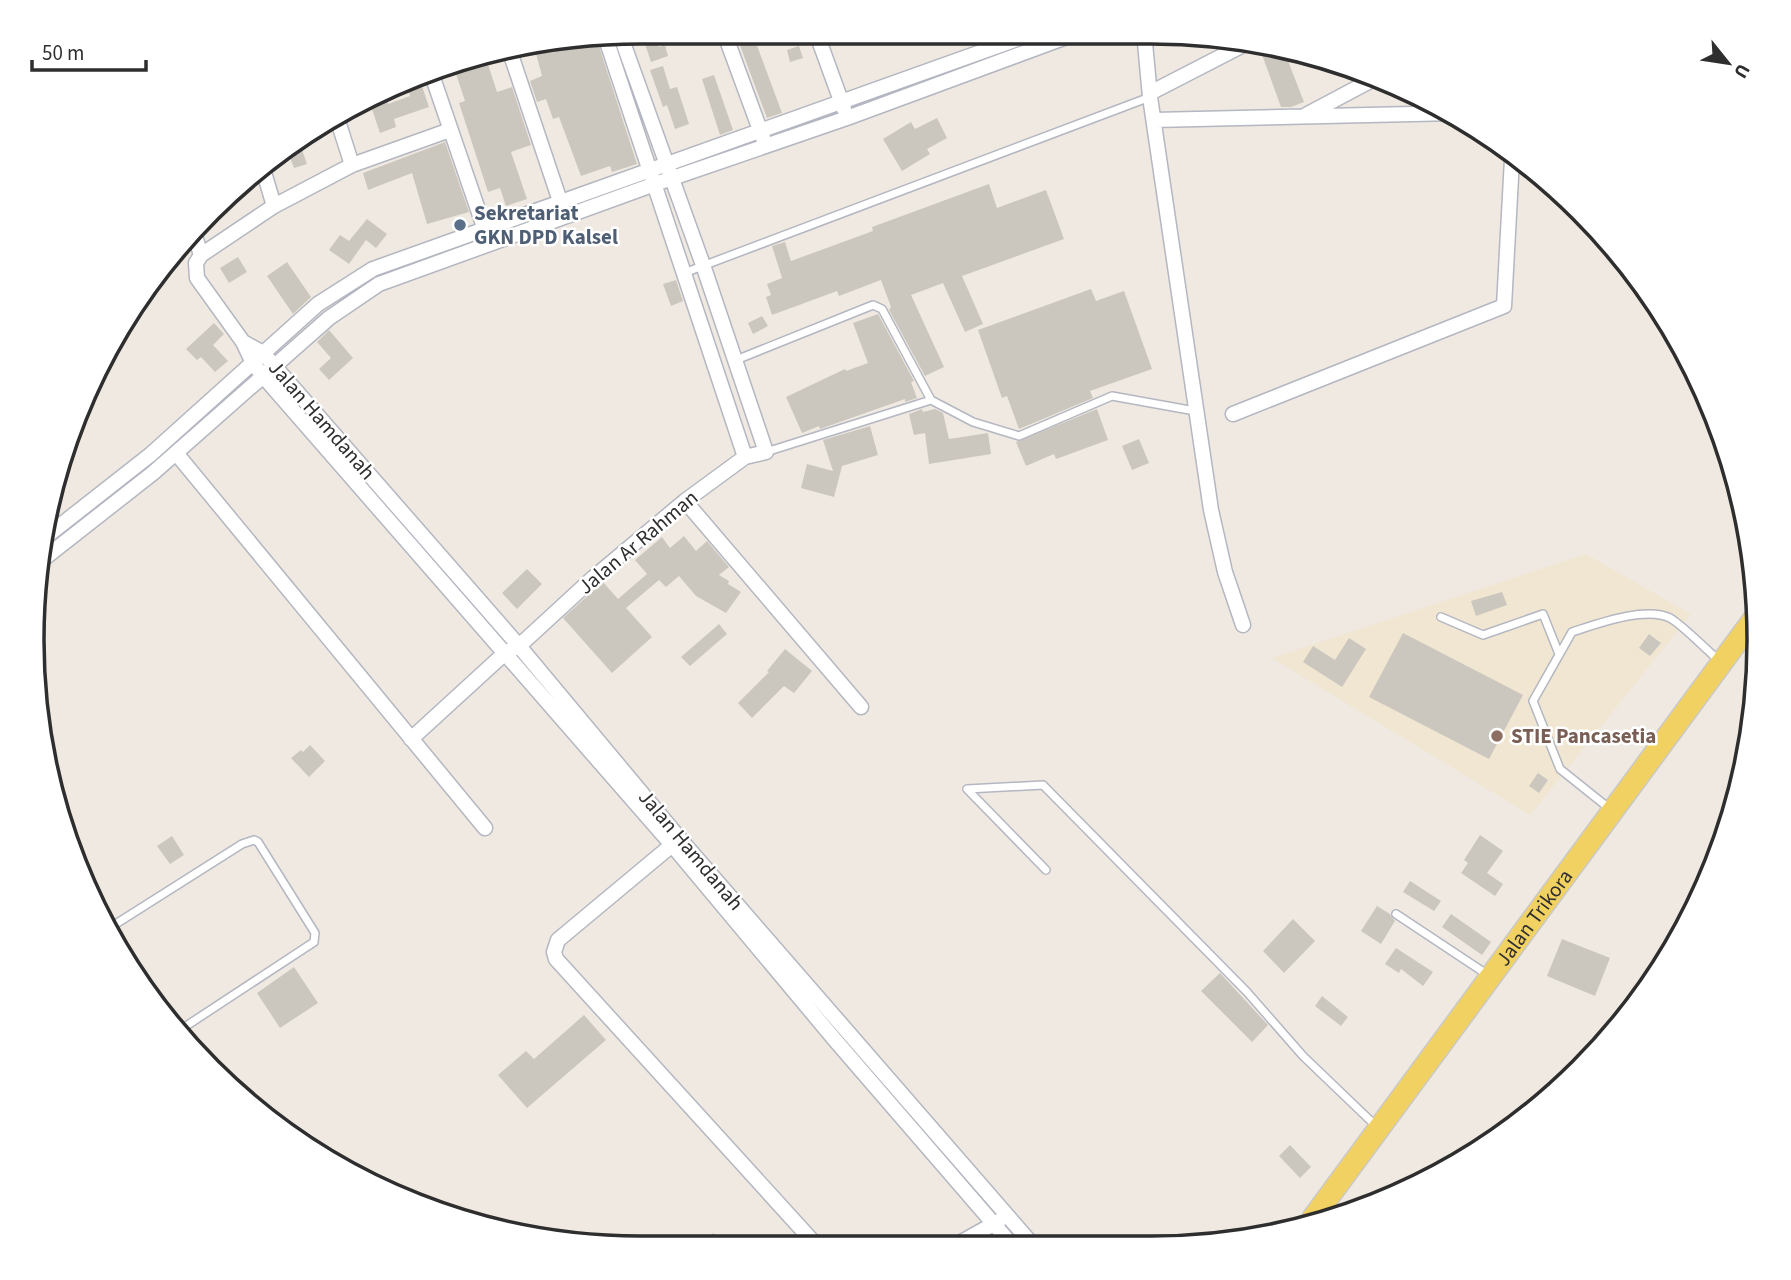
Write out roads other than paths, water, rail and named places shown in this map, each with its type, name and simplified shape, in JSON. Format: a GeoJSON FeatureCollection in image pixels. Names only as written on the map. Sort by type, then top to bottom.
{"type":"FeatureCollection","features":[{"type":"Feature","properties":{"kind":"main road","name":"Jalan Trikora"},"geometry":{"type":"LineString","coordinates":[[1317,1213],[1747,629]]}},
{"type":"Feature","properties":{"kind":"street"},"geometry":{"type":"LineString","coordinates":[[624,44],[703,265],[766,452]]}},
{"type":"Feature","properties":{"kind":"street"},"geometry":{"type":"LineString","coordinates":[[728,44],[766,146]]}},
{"type":"Feature","properties":{"kind":"street"},"geometry":{"type":"LineString","coordinates":[[820,44],[847,118]]}},
{"type":"Feature","properties":{"kind":"street"},"geometry":{"type":"LineString","coordinates":[[50,553],[176,453],[329,318],[379,284],[566,217],[653,177],[666,164],[1003,44]]}},
{"type":"Feature","properties":{"kind":"street"},"geometry":{"type":"LineString","coordinates":[[54,530],[150,456],[318,304],[373,270],[561,202],[653,177],[671,180],[1047,44]]}},
{"type":"Feature","properties":{"kind":"street"},"geometry":{"type":"LineString","coordinates":[[1145,44],[1150,95],[1211,510],[1225,572],[1243,625]]}},
{"type":"Feature","properties":{"kind":"street"},"geometry":{"type":"LineString","coordinates":[[608,45],[745,457]]}},
{"type":"Feature","properties":{"kind":"street"},"geometry":{"type":"LineString","coordinates":[[1150,95],[1234,50]]}},
{"type":"Feature","properties":{"kind":"street"},"geometry":{"type":"LineString","coordinates":[[512,58],[566,217]]}},
{"type":"Feature","properties":{"kind":"street"},"geometry":{"type":"LineString","coordinates":[[434,81],[489,243]]}},
{"type":"Feature","properties":{"kind":"street"},"geometry":{"type":"LineString","coordinates":[[1304,117],[1365,84]]}},
{"type":"Feature","properties":{"kind":"street"},"geometry":{"type":"LineString","coordinates":[[1154,120],[1431,114]]}},
{"type":"Feature","properties":{"kind":"street"},"geometry":{"type":"LineString","coordinates":[[339,126],[352,165]]}},
{"type":"Feature","properties":{"kind":"street"},"geometry":{"type":"LineString","coordinates":[[201,255],[274,206],[352,165],[450,130]]}},
{"type":"Feature","properties":{"kind":"street"},"geometry":{"type":"LineString","coordinates":[[1233,414],[1504,306],[1512,165]]}},
{"type":"Feature","properties":{"kind":"street"},"geometry":{"type":"LineString","coordinates":[[265,177],[274,206]]}},
{"type":"Feature","properties":{"kind":"street","name":"Jalan Hamdanah"},"geometry":{"type":"LineString","coordinates":[[197,242],[201,255],[196,263],[197,278],[243,342],[835,1040],[999,1221],[1021,1236]]}},
{"type":"Feature","properties":{"kind":"street"},"geometry":{"type":"LineString","coordinates":[[703,330],[722,320]]}},
{"type":"Feature","properties":{"kind":"street","name":"Jalan Hamdanah"},"geometry":{"type":"LineString","coordinates":[[268,371],[519,646],[999,1221],[1007,1236]]}},
{"type":"Feature","properties":{"kind":"street","name":"Jalan Ar Rahman"},"geometry":{"type":"LineString","coordinates":[[411,739],[505,653],[519,646],[593,578],[685,501],[745,457],[766,452]]}},
{"type":"Feature","properties":{"kind":"street"},"geometry":{"type":"LineString","coordinates":[[176,453],[485,828]]}},
{"type":"Feature","properties":{"kind":"street"},"geometry":{"type":"LineString","coordinates":[[685,501],[861,707]]}},
{"type":"Feature","properties":{"kind":"street"},"geometry":{"type":"LineString","coordinates":[[672,845],[558,940],[554,952],[556,959],[808,1236]]}},
{"type":"Feature","properties":{"kind":"street"},"geometry":{"type":"LineString","coordinates":[[972,1236],[999,1221]]}},
{"type":"Feature","properties":{"kind":"lane"},"geometry":{"type":"LineString","coordinates":[[684,273],[1150,95]]}},
{"type":"Feature","properties":{"kind":"lane"},"geometry":{"type":"LineString","coordinates":[[735,361],[873,305],[882,309],[931,400],[972,422],[1019,436],[1112,396],[1195,411]]}},
{"type":"Feature","properties":{"kind":"lane"},"geometry":{"type":"LineString","coordinates":[[766,452],[931,400]]}},
{"type":"Feature","properties":{"kind":"lane"},"geometry":{"type":"LineString","coordinates":[[1441,617],[1483,635],[1543,614],[1559,654]]}},
{"type":"Feature","properties":{"kind":"lane"},"geometry":{"type":"LineString","coordinates":[[1613,812],[1560,769],[1533,701],[1572,632],[1615,618],[1654,614],[1670,618],[1722,663]]}},
{"type":"Feature","properties":{"kind":"lane"},"geometry":{"type":"LineString","coordinates":[[1046,870],[967,789],[1043,785],[1247,992],[1303,1056],[1379,1129]]}},
{"type":"Feature","properties":{"kind":"lane"},"geometry":{"type":"LineString","coordinates":[[116,924],[242,844],[254,840],[258,842],[315,933],[314,942],[186,1026]]}},
{"type":"Feature","properties":{"kind":"lane"},"geometry":{"type":"LineString","coordinates":[[1396,915],[1491,977]]}},
{"type":"Feature","properties":{"kind":"place","name":"Sekretariat GKN DPD Kalsel"},"geometry":{"type":"Point","coordinates":[460,225]}},
{"type":"Feature","properties":{"kind":"place","name":"STIE Pancasetia"},"geometry":{"type":"Point","coordinates":[1497,736]}}]}
